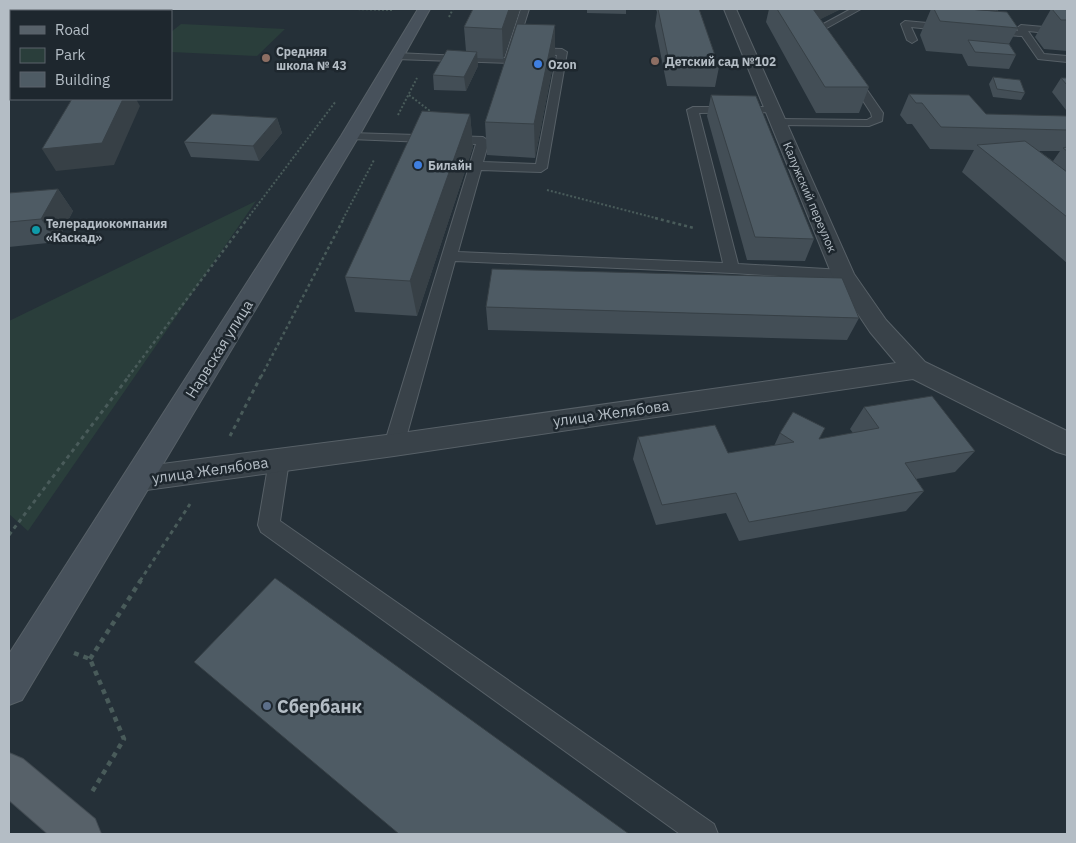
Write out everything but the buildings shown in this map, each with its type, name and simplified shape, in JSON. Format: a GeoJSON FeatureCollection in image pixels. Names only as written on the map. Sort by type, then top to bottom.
{"type":"FeatureCollection","features":[{"type":"Feature","properties":{"kind":"main road","name":"Нарвская улица"},"geometry":{"type":"LineString","coordinates":[[9,687],[350,136],[424,9]]}},
{"type":"Feature","properties":{"kind":"main road"},"geometry":{"type":"LineString","coordinates":[[9,773],[76,830]]}},
{"type":"Feature","properties":{"kind":"street","name":"Калужский переулок"},"geometry":{"type":"LineString","coordinates":[[730,9],[843,275],[878,326],[916,369]]}},
{"type":"Feature","properties":{"kind":"street","name":"улица Желябова"},"geometry":{"type":"LineString","coordinates":[[139,479],[394,445],[916,369]]}},
{"type":"Feature","properties":{"kind":"street"},"geometry":{"type":"LineString","coordinates":[[916,369],[1067,444]]}},
{"type":"Feature","properties":{"kind":"lane"},"geometry":{"type":"LineString","coordinates":[[396,56],[508,61],[525,9]]}},
{"type":"Feature","properties":{"kind":"lane"},"geometry":{"type":"LineString","coordinates":[[836,51],[820,28],[856,9]]}},
{"type":"Feature","properties":{"kind":"lane"},"geometry":{"type":"LineString","coordinates":[[912,40],[905,24],[961,29]]}},
{"type":"Feature","properties":{"kind":"lane"},"geometry":{"type":"LineString","coordinates":[[1067,32],[1021,28],[1041,56],[1067,59]]}},
{"type":"Feature","properties":{"kind":"lane"},"geometry":{"type":"LineString","coordinates":[[979,30],[1026,34]]}},
{"type":"Feature","properties":{"kind":"lane"},"geometry":{"type":"LineString","coordinates":[[476,166],[541,168],[562,52],[512,50]]}},
{"type":"Feature","properties":{"kind":"lane"},"geometry":{"type":"LineString","coordinates":[[732,268],[693,110],[870,123],[878,119],[877,113],[846,66]]}},
{"type":"Feature","properties":{"kind":"lane"},"geometry":{"type":"LineString","coordinates":[[350,136],[483,142],[394,445]]}},
{"type":"Feature","properties":{"kind":"lane"},"geometry":{"type":"LineString","coordinates":[[450,256],[732,268],[843,275]]}},
{"type":"Feature","properties":{"kind":"lane"},"geometry":{"type":"LineString","coordinates":[[279,461],[269,524],[704,834]]}},
{"type":"Feature","properties":{"kind":"path"},"geometry":{"type":"LineString","coordinates":[[354,9],[400,10]]}},
{"type":"Feature","properties":{"kind":"path"},"geometry":{"type":"LineString","coordinates":[[76,830],[124,739],[90,659],[212,469],[453,9]]}},
{"type":"Feature","properties":{"kind":"path"},"geometry":{"type":"LineString","coordinates":[[9,535],[341,94]]}},
{"type":"Feature","properties":{"kind":"path"},"geometry":{"type":"LineString","coordinates":[[540,188],[724,236]]}},
{"type":"Feature","properties":{"kind":"green space"},"geometry":{"type":"Polygon","coordinates":[[[181,24],[285,29],[257,56],[172,52],[172,31],[181,24]]]}},
{"type":"Feature","properties":{"kind":"green space"},"geometry":{"type":"Polygon","coordinates":[[[256,201],[28,531],[9,514],[9,321],[256,201]]]}},
{"type":"Feature","properties":{"kind":"place","name":"Средняя школа № 43"},"geometry":{"type":"Point","coordinates":[266,58]}},
{"type":"Feature","properties":{"kind":"place","name":"Детский сад №102"},"geometry":{"type":"Point","coordinates":[655,61]}},
{"type":"Feature","properties":{"kind":"place","name":"Ozon"},"geometry":{"type":"Point","coordinates":[538,64]}},
{"type":"Feature","properties":{"kind":"place","name":"Билайн"},"geometry":{"type":"Point","coordinates":[418,165]}},
{"type":"Feature","properties":{"kind":"place","name":"Телерадиокомпания «Каскад»"},"geometry":{"type":"Point","coordinates":[36,230]}},
{"type":"Feature","properties":{"kind":"place","name":"Сбербанк"},"geometry":{"type":"Point","coordinates":[267,706]}}]}
